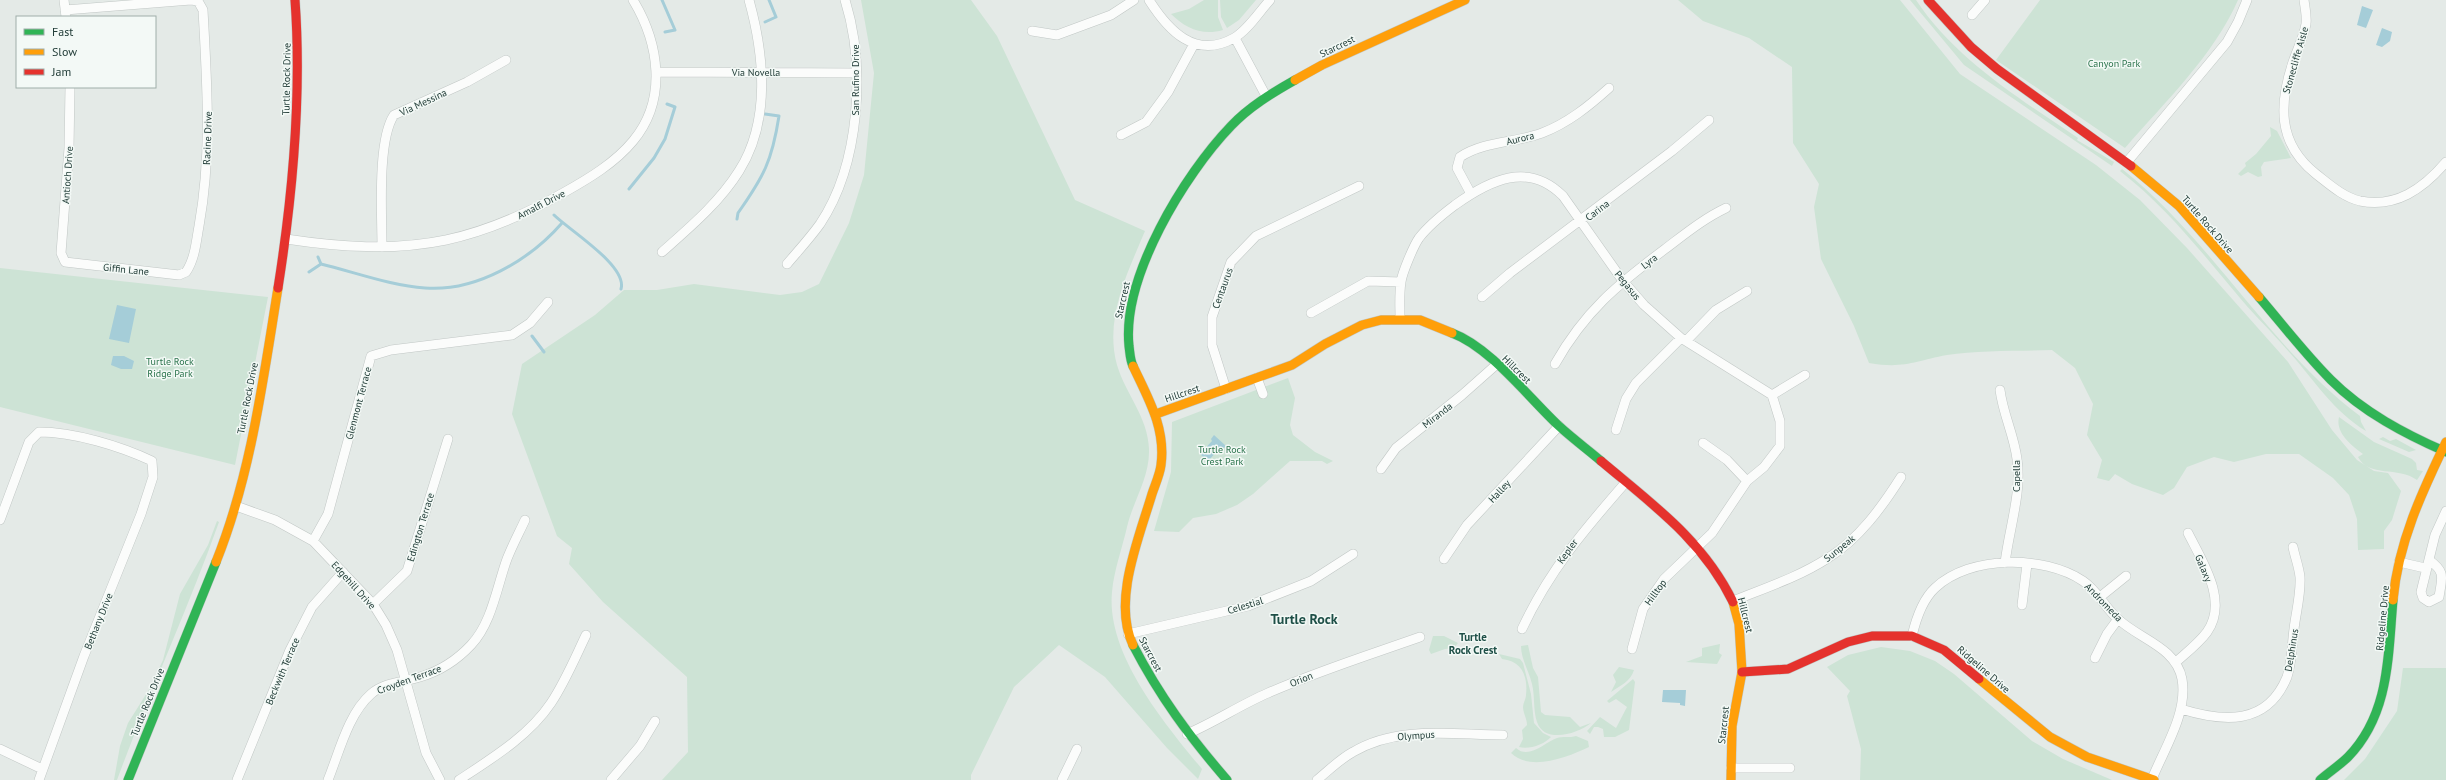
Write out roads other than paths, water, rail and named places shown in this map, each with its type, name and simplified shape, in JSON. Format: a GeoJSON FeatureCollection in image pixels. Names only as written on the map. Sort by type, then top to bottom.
{"type":"FeatureCollection","features":[{"type":"Feature","properties":{"kind":"street","name":"Racine Drive"},"geometry":{"type":"LineString","coordinates":[[65,9],[191,0],[198,2],[203,10],[208,96],[208,156],[203,203],[192,263],[186,272]]}},
{"type":"Feature","properties":{"kind":"street","name":"Turtle Rock Drive"},"geometry":{"type":"LineString","coordinates":[[128,780],[217,559],[236,506],[263,379],[286,239],[296,130],[298,41],[295,0]]}},
{"type":"Feature","properties":{"kind":"street","name":"Amalfi Drive"},"geometry":{"type":"LineString","coordinates":[[286,239],[348,247],[382,247],[445,240],[485,229],[538,207],[596,173],[616,158],[634,141],[645,122],[656,87],[657,72],[649,29],[633,0]]}},
{"type":"Feature","properties":{"kind":"street"},"geometry":{"type":"LineString","coordinates":[[662,252],[706,212],[739,171],[756,132],[760,106],[761,73],[759,44],[749,0]]}},
{"type":"Feature","properties":{"kind":"street","name":"San Rufino Drive"},"geometry":{"type":"LineString","coordinates":[[787,264],[820,223],[838,187],[855,123],[857,101],[852,21],[845,0]]}},
{"type":"Feature","properties":{"kind":"street"},"geometry":{"type":"LineString","coordinates":[[1032,31],[1057,35],[1111,15],[1134,0]]}},
{"type":"Feature","properties":{"kind":"street"},"geometry":{"type":"LineString","coordinates":[[1150,0],[1165,24],[1175,33],[1194,44],[1212,45],[1235,38],[1270,0]]}},
{"type":"Feature","properties":{"kind":"street","name":"Starcrest"},"geometry":{"type":"LineString","coordinates":[[1227,780],[1187,734],[1148,674],[1128,634],[1126,606],[1128,576],[1161,465],[1161,441],[1156,414],[1131,363],[1127,326],[1135,286],[1166,216],[1186,182],[1232,126],[1266,96],[1322,65],[1466,0]]}},
{"type":"Feature","properties":{"kind":"street","name":"Turtle Rock Drive"},"geometry":{"type":"LineString","coordinates":[[1928,0],[1948,24],[1992,64],[2128,162],[2179,206],[2331,380],[2364,408],[2418,440],[2445,448]]}},
{"type":"Feature","properties":{"kind":"street"},"geometry":{"type":"LineString","coordinates":[[1972,15],[1985,0]]}},
{"type":"Feature","properties":{"kind":"street"},"geometry":{"type":"LineString","coordinates":[[2128,162],[2227,42],[2238,22],[2247,0]]}},
{"type":"Feature","properties":{"kind":"street","name":"Stonecliffe Aisle"},"geometry":{"type":"LineString","coordinates":[[2304,0],[2306,26],[2285,88],[2283,114],[2289,141],[2311,170],[2341,193],[2354,199],[2369,202],[2387,202],[2418,190],[2446,162]]}},
{"type":"Feature","properties":{"kind":"street"},"geometry":{"type":"LineString","coordinates":[[1235,38],[1266,96]]}},
{"type":"Feature","properties":{"kind":"street"},"geometry":{"type":"LineString","coordinates":[[1121,135],[1146,122],[1168,92],[1194,44]]}},
{"type":"Feature","properties":{"kind":"street","name":"Via Messina"},"geometry":{"type":"LineString","coordinates":[[382,247],[384,166],[388,124],[394,115],[467,82],[506,60]]}},
{"type":"Feature","properties":{"kind":"street","name":"Via Novella"},"geometry":{"type":"LineString","coordinates":[[657,72],[856,73]]}},
{"type":"Feature","properties":{"kind":"street","name":"Antioch Drive"},"geometry":{"type":"LineString","coordinates":[[65,262],[61,253],[69,148],[70,88]]}},
{"type":"Feature","properties":{"kind":"street","name":"Aurora"},"geometry":{"type":"LineString","coordinates":[[1470,194],[1457,168],[1460,157],[1473,148],[1542,133],[1569,120],[1609,88]]}},
{"type":"Feature","properties":{"kind":"street","name":"Carina"},"geometry":{"type":"LineString","coordinates":[[1482,297],[1510,273],[1582,222],[1709,120]]}},
{"type":"Feature","properties":{"kind":"street","name":"Pegasus"},"geometry":{"type":"LineString","coordinates":[[1400,319],[1401,282],[1419,238],[1442,215],[1470,194],[1498,179],[1521,177],[1536,178],[1552,185],[1564,196],[1623,281],[1644,305],[1683,339],[1772,395]]}},
{"type":"Feature","properties":{"kind":"street","name":"Centaurus"},"geometry":{"type":"LineString","coordinates":[[1226,389],[1212,345],[1212,317],[1232,262],[1256,236],[1359,186]]}},
{"type":"Feature","properties":{"kind":"street","name":"Lyra"},"geometry":{"type":"LineString","coordinates":[[1555,364],[1578,326],[1601,300],[1623,281],[1703,220],[1726,208]]}},
{"type":"Feature","properties":{"kind":"street","name":"Giffin Lane"},"geometry":{"type":"LineString","coordinates":[[65,262],[179,275],[186,272]]}},
{"type":"Feature","properties":{"kind":"street"},"geometry":{"type":"LineString","coordinates":[[1311,313],[1368,281],[1401,282]]}},
{"type":"Feature","properties":{"kind":"street"},"geometry":{"type":"LineString","coordinates":[[1616,430],[1626,399],[1636,383],[1716,310],[1747,291]]}},
{"type":"Feature","properties":{"kind":"street","name":"Glenmont Terrace"},"geometry":{"type":"LineString","coordinates":[[313,541],[328,514],[371,356],[392,350],[512,335],[530,324],[548,302]]}},
{"type":"Feature","properties":{"kind":"street","name":"Hillcrest"},"geometry":{"type":"LineString","coordinates":[[1156,414],[1292,365],[1325,344],[1362,325],[1381,320],[1420,320],[1461,336],[1497,364],[1559,426],[1626,482],[1698,546],[1733,601],[1739,624],[1742,672]]}},
{"type":"Feature","properties":{"kind":"street","name":"Miranda"},"geometry":{"type":"LineString","coordinates":[[1381,469],[1396,448],[1462,395],[1497,364]]}},
{"type":"Feature","properties":{"kind":"street"},"geometry":{"type":"LineString","coordinates":[[1698,546],[1712,533],[1747,480],[1764,467],[1780,446],[1780,421],[1772,395],[1805,376]]}},
{"type":"Feature","properties":{"kind":"street"},"geometry":{"type":"LineString","coordinates":[[1257,378],[1263,394]]}},
{"type":"Feature","properties":{"kind":"street","name":"Capella"},"geometry":{"type":"LineString","coordinates":[[2000,390],[2003,411],[2017,459],[2018,489],[2008,531],[2005,563]]}},
{"type":"Feature","properties":{"kind":"street","name":"Halley"},"geometry":{"type":"LineString","coordinates":[[1444,559],[1467,525],[1559,426]]}},
{"type":"Feature","properties":{"kind":"street","name":"Bethany Drive"},"geometry":{"type":"LineString","coordinates":[[0,520],[29,442],[39,432],[54,432],[131,451],[152,461],[153,477],[141,514],[39,780]]}},
{"type":"Feature","properties":{"kind":"street","name":"Edington Terrace"},"geometry":{"type":"LineString","coordinates":[[373,604],[407,571],[448,439]]}},
{"type":"Feature","properties":{"kind":"street"},"geometry":{"type":"LineString","coordinates":[[1703,443],[1727,460],[1747,480]]}},
{"type":"Feature","properties":{"kind":"street","name":"Ridgeline Drive"},"geometry":{"type":"LineString","coordinates":[[2320,780],[2341,766],[2359,747],[2379,713],[2386,689],[2399,562],[2410,524],[2445,448]]}},
{"type":"Feature","properties":{"kind":"street","name":"Sunpeak"},"geometry":{"type":"LineString","coordinates":[[1733,601],[1801,572],[1828,558],[1869,522],[1901,477]]}},
{"type":"Feature","properties":{"kind":"street","name":"Kepler"},"geometry":{"type":"LineString","coordinates":[[1522,629],[1536,599],[1578,536],[1626,482]]}},
{"type":"Feature","properties":{"kind":"street","name":"Edgehill Drive"},"geometry":{"type":"LineString","coordinates":[[236,506],[275,520],[313,541],[373,604],[386,625],[406,679],[414,715],[426,754],[440,780]]}},
{"type":"Feature","properties":{"kind":"street"},"geometry":{"type":"LineString","coordinates":[[2399,562],[2427,564],[2435,535],[2446,511]]}},
{"type":"Feature","properties":{"kind":"street","name":"Croyden Terrace"},"geometry":{"type":"LineString","coordinates":[[328,780],[349,729],[362,704],[372,693],[406,679],[436,670],[456,659],[472,644],[483,628],[508,557],[525,520]]}},
{"type":"Feature","properties":{"kind":"street","name":"Galaxy"},"geometry":{"type":"LineString","coordinates":[[2176,662],[2208,631],[2214,614],[2215,600],[2210,578],[2188,533]]}},
{"type":"Feature","properties":{"kind":"street","name":"Hilltop"},"geometry":{"type":"LineString","coordinates":[[1632,649],[1643,609],[1664,579],[1698,546]]}},
{"type":"Feature","properties":{"kind":"street","name":"Delphinus"},"geometry":{"type":"LineString","coordinates":[[2181,709],[2209,718],[2241,718],[2262,709],[2278,693],[2287,676],[2292,652],[2300,577],[2293,547]]}},
{"type":"Feature","properties":{"kind":"street","name":"Celestial"},"geometry":{"type":"LineString","coordinates":[[1128,634],[1248,606],[1311,581],[1353,554]]}},
{"type":"Feature","properties":{"kind":"street","name":"Andromeda"},"geometry":{"type":"LineString","coordinates":[[1912,636],[1922,605],[1934,589],[1948,576],[1969,567],[2005,563],[2027,564],[2066,572],[2084,582],[2100,597],[2118,619],[2149,639],[2176,662]]}},
{"type":"Feature","properties":{"kind":"street"},"geometry":{"type":"LineString","coordinates":[[2022,605],[2027,564]]}},
{"type":"Feature","properties":{"kind":"street","name":"Beckwith Terrace"},"geometry":{"type":"LineString","coordinates":[[237,780],[290,650],[312,607],[343,572]]}},
{"type":"Feature","properties":{"kind":"street"},"geometry":{"type":"LineString","coordinates":[[2100,597],[2126,576]]}},
{"type":"Feature","properties":{"kind":"street"},"geometry":{"type":"LineString","coordinates":[[2095,658],[2107,634],[2118,619]]}},
{"type":"Feature","properties":{"kind":"street"},"geometry":{"type":"LineString","coordinates":[[459,780],[508,746],[533,725],[550,704],[586,635]]}},
{"type":"Feature","properties":{"kind":"street","name":"Ridgeline Drive"},"geometry":{"type":"LineString","coordinates":[[1742,672],[1766,672],[1788,669],[1848,642],[1872,636],[1912,636],[1944,650],[2050,737],[2087,757],[2153,780]]}},
{"type":"Feature","properties":{"kind":"street","name":"Orion"},"geometry":{"type":"LineString","coordinates":[[1187,734],[1216,722],[1266,694],[1313,674],[1420,637]]}},
{"type":"Feature","properties":{"kind":"street"},"geometry":{"type":"LineString","coordinates":[[2153,780],[2181,709],[2182,678],[2176,662]]}},
{"type":"Feature","properties":{"kind":"street","name":"Starcrest"},"geometry":{"type":"LineString","coordinates":[[1731,780],[1732,726],[1742,672]]}},
{"type":"Feature","properties":{"kind":"street"},"geometry":{"type":"LineString","coordinates":[[611,780],[640,746],[655,721]]}},
{"type":"Feature","properties":{"kind":"street","name":"Olympus"},"geometry":{"type":"LineString","coordinates":[[1317,780],[1353,752],[1381,739],[1404,734],[1503,735]]}},
{"type":"Feature","properties":{"kind":"street"},"geometry":{"type":"LineString","coordinates":[[1062,780],[1077,749]]}},
{"type":"Feature","properties":{"kind":"street"},"geometry":{"type":"LineString","coordinates":[[0,750],[42,769]]}},
{"type":"Feature","properties":{"kind":"street"},"geometry":{"type":"LineString","coordinates":[[1732,768],[1790,768]]}},
{"type":"Feature","properties":{"kind":"water"},"geometry":{"type":"Polygon","coordinates":[[[2362,6],[2373,10],[2366,28],[2357,25],[2362,6]]]}},
{"type":"Feature","properties":{"kind":"water"},"geometry":{"type":"Polygon","coordinates":[[[2382,28],[2392,32],[2390,41],[2382,47],[2376,45],[2382,28]]]}},
{"type":"Feature","properties":{"kind":"water"},"geometry":{"type":"Polygon","coordinates":[[[117,305],[136,309],[129,343],[109,339],[117,305]]]}},
{"type":"Feature","properties":{"kind":"water"},"geometry":{"type":"Polygon","coordinates":[[[113,356],[124,356],[134,361],[132,369],[121,369],[111,365],[113,356]]]}},
{"type":"Feature","properties":{"kind":"water"},"geometry":{"type":"Polygon","coordinates":[[[1214,435],[1226,446],[1222,450],[1220,448],[1208,461],[1200,454],[1212,441],[1211,439],[1214,435]]]}},
{"type":"Feature","properties":{"kind":"water"},"geometry":{"type":"Polygon","coordinates":[[[1663,690],[1686,690],[1685,706],[1680,705],[1680,703],[1662,702],[1663,690]]]}},
{"type":"Feature","properties":{"kind":"waterway"},"geometry":{"type":"LineString","coordinates":[[662,0],[675,30],[665,32]]}},
{"type":"Feature","properties":{"kind":"waterway"},"geometry":{"type":"LineString","coordinates":[[765,22],[776,17],[769,0]]}},
{"type":"Feature","properties":{"kind":"waterway"},"geometry":{"type":"LineString","coordinates":[[629,189],[654,158],[665,139],[675,107],[667,104]]}},
{"type":"Feature","properties":{"kind":"waterway"},"geometry":{"type":"LineString","coordinates":[[737,219],[738,213],[761,178],[770,157],[779,116],[765,114]]}},
{"type":"Feature","properties":{"kind":"waterway"},"geometry":{"type":"LineString","coordinates":[[554,215],[607,259],[616,270],[621,280],[621,289]]}},
{"type":"Feature","properties":{"kind":"waterway"},"geometry":{"type":"LineString","coordinates":[[318,257],[321,264],[386,282],[412,287],[444,288],[463,285],[501,271],[534,249],[549,237],[562,223]]}},
{"type":"Feature","properties":{"kind":"waterway"},"geometry":{"type":"LineString","coordinates":[[309,272],[321,264]]}},
{"type":"Feature","properties":{"kind":"waterway"},"geometry":{"type":"LineString","coordinates":[[532,336],[544,352]]}},
{"type":"Feature","properties":{"kind":"district","name":"Turtle Rock"},"geometry":{"type":"Point","coordinates":[1304,619]}},
{"type":"Feature","properties":{"kind":"district","name":"Turtle Rock Crest"},"geometry":{"type":"Point","coordinates":[1473,643]}},
{"type":"Feature","properties":{"kind":"park label","name":"Canyon Park"},"geometry":{"type":"Point","coordinates":[2114,63]}},
{"type":"Feature","properties":{"kind":"park label","name":"Turtle Rock Ridge Park"},"geometry":{"type":"Point","coordinates":[170,366]}},
{"type":"Feature","properties":{"kind":"park label","name":"Turtle Rock Crest Park"},"geometry":{"type":"Point","coordinates":[1222,454]}}]}
